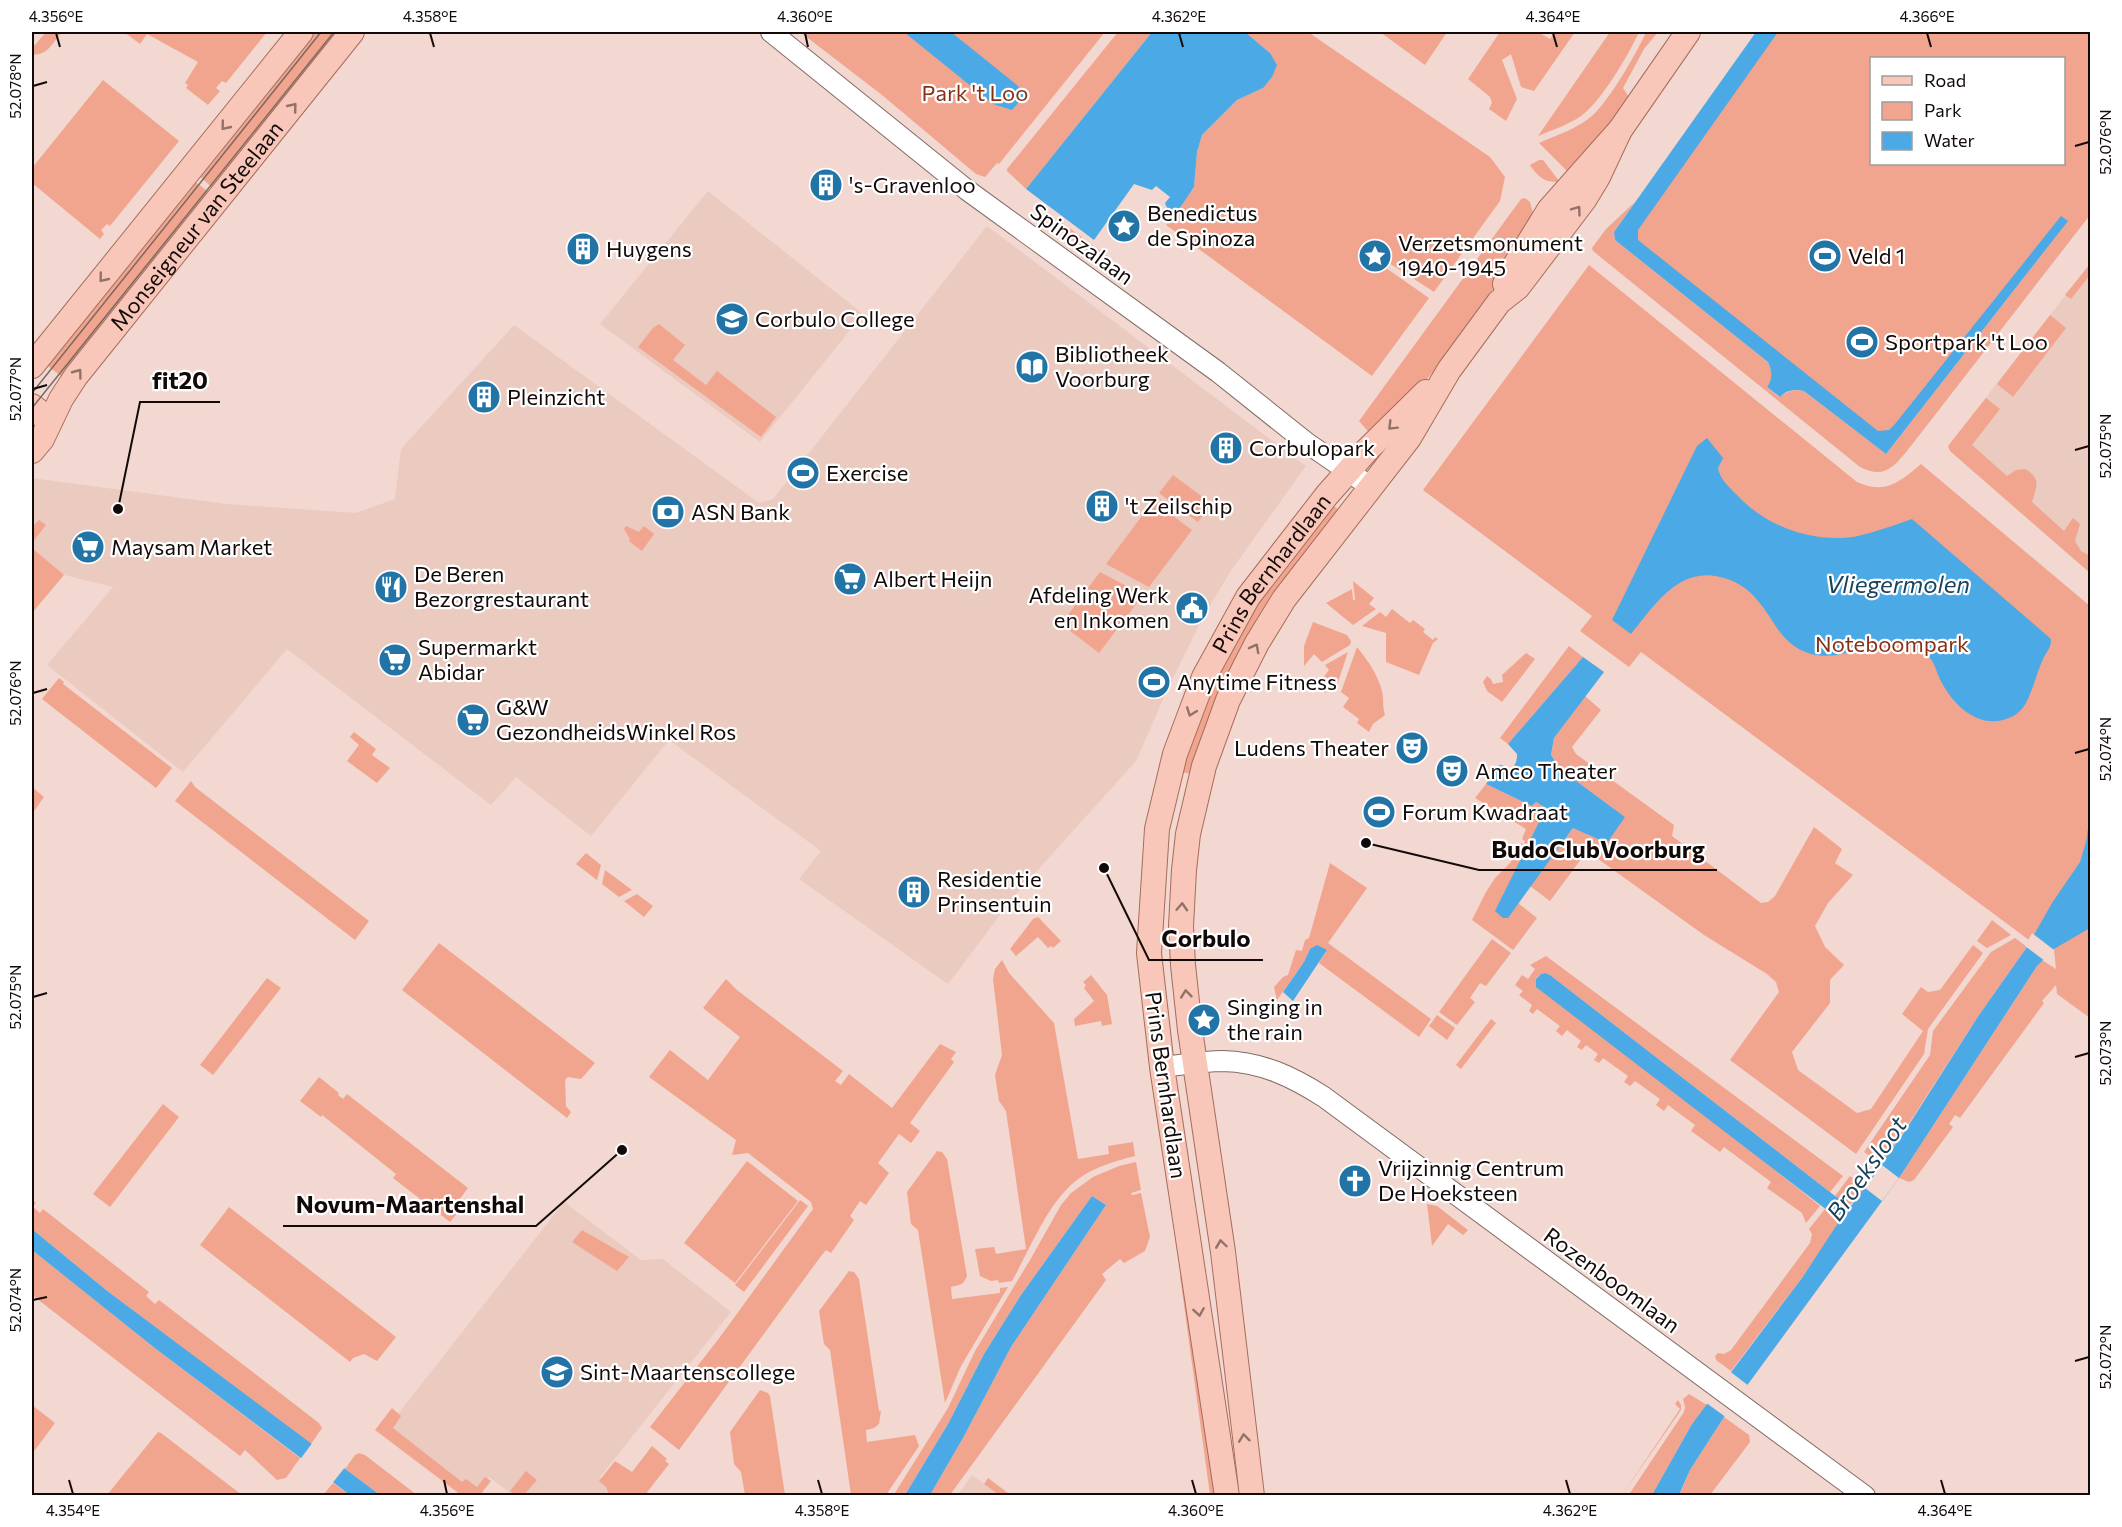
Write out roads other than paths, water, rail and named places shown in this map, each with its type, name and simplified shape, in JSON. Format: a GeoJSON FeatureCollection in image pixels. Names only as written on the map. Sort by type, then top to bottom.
{"type":"FeatureCollection","features":[{"type":"Feature","properties":{"kind":"main road","name":"Monseigneur van Steelaan"},"geometry":{"type":"LineString","coordinates":[[32,366],[301,32]]}},
{"type":"Feature","properties":{"kind":"main road","name":"Monseigneur van Steelaan"},"geometry":{"type":"LineString","coordinates":[[32,451],[42,439],[48,423],[76,376],[352,32]]}},
{"type":"Feature","properties":{"kind":"main road","name":"Prins Bernhardlaan"},"geometry":{"type":"LineString","coordinates":[[1252,1496],[1221,1240],[1195,1064],[1181,926],[1188,834],[1204,766],[1228,700],[1257,643],[1284,599],[1408,438],[1449,370],[1499,302],[1509,275],[1549,210],[1620,130],[1688,32]]}},
{"type":"Feature","properties":{"kind":"main road","name":"Prins Bernhardlaan"},"geometry":{"type":"LineString","coordinates":[[1227,1496],[1162,1067],[1149,952],[1157,829],[1175,754],[1204,677],[1248,597],[1348,471],[1449,370]]}},
{"type":"Feature","properties":{"kind":"main road"},"geometry":{"type":"LineString","coordinates":[[32,406],[48,423]]}},
{"type":"Feature","properties":{"kind":"street","name":"Spinozalaan"},"geometry":{"type":"LineString","coordinates":[[771,32],[981,200],[1218,372],[1307,443],[1371,487]]}},
{"type":"Feature","properties":{"kind":"street","name":"Rozenboomlaan"},"geometry":{"type":"LineString","coordinates":[[1162,1067],[1222,1061],[1247,1063],[1296,1079],[1324,1097],[1865,1496]]}},
{"type":"Feature","properties":{"kind":"water"},"geometry":{"type":"Polygon","coordinates":[[[904,32],[951,32],[1017,85],[1024,96],[1012,110],[993,104],[904,32]]]}},
{"type":"Feature","properties":{"kind":"water"},"geometry":{"type":"Polygon","coordinates":[[[1152,32],[1245,32],[1270,53],[1277,65],[1272,77],[1263,88],[1237,100],[1202,135],[1197,152],[1194,187],[1177,212],[1174,213],[1167,208],[1165,203],[1170,197],[1156,186],[1152,190],[1134,184],[1094,240],[1026,189],[1152,32]]]}},
{"type":"Feature","properties":{"kind":"water"},"geometry":{"type":"Polygon","coordinates":[[[1756,32],[1778,32],[1638,230],[1638,240],[1878,431],[1889,430],[1895,424],[2061,216],[2068,221],[1886,454],[1804,391],[1791,391],[1780,397],[1767,387],[1771,375],[1768,362],[1615,240],[1614,232],[1756,32]]]}},
{"type":"Feature","properties":{"kind":"water","name":"Vliegermolen"},"geometry":{"type":"Polygon","coordinates":[[[1707,438],[1723,458],[1718,468],[1726,484],[1764,517],[1794,531],[1826,538],[1858,536],[1912,519],[2051,639],[2050,647],[2028,699],[2017,714],[2003,720],[1993,721],[1975,717],[1966,712],[1952,699],[1930,658],[1916,648],[1894,644],[1881,645],[1829,656],[1803,651],[1788,641],[1750,593],[1726,578],[1705,575],[1680,583],[1659,601],[1631,634],[1612,620],[1697,446],[1707,438]]]}},
{"type":"Feature","properties":{"kind":"water"},"geometry":{"type":"Polygon","coordinates":[[[1583,657],[1604,672],[1554,738],[1551,755],[1560,769],[1625,817],[1607,843],[1573,828],[1508,918],[1503,918],[1495,911],[1546,808],[1536,802],[1532,806],[1486,784],[1499,765],[1505,766],[1505,770],[1515,765],[1517,754],[1508,744],[1583,657]]]}},
{"type":"Feature","properties":{"kind":"water"},"geometry":{"type":"Polygon","coordinates":[[[2090,815],[2090,928],[2054,949],[2037,966],[1899,1178],[1724,1417],[1690,1470],[1679,1495],[1652,1495],[1692,1424],[1802,1278],[1840,1220],[1536,987],[1536,979],[1541,974],[1550,975],[1835,1196],[1851,1206],[1903,1134],[1979,1015],[2027,947],[2052,903],[2080,862],[2090,815]]]}},
{"type":"Feature","properties":{"kind":"water"},"geometry":{"type":"Polygon","coordinates":[[[1317,945],[1327,950],[1293,1001],[1283,992],[1304,962],[1310,949],[1317,945]]]}},
{"type":"Feature","properties":{"kind":"water"},"geometry":{"type":"Polygon","coordinates":[[[1092,1196],[1106,1205],[1011,1347],[930,1495],[905,1495],[948,1424],[984,1354],[1021,1295],[1092,1196]]]}},
{"type":"Feature","properties":{"kind":"water"},"geometry":{"type":"Polygon","coordinates":[[[32,1229],[106,1290],[380,1495],[350,1495],[156,1349],[32,1250],[32,1229]]]}},
{"type":"Feature","properties":{"kind":"tram line"},"geometry":{"type":"LineString","coordinates":[[32,393],[321,32]]}},
{"type":"Feature","properties":{"kind":"tram line"},"geometry":{"type":"LineString","coordinates":[[32,408],[334,32]]}},
{"type":"Feature","properties":{"kind":"place","name":"'s-Gravenloo"},"geometry":{"type":"Point","coordinates":[826,185]}},
{"type":"Feature","properties":{"kind":"place","name":"Benedictus de Spinoza"},"geometry":{"type":"Point","coordinates":[1124,226]}},
{"type":"Feature","properties":{"kind":"place","name":"Huygens"},"geometry":{"type":"Point","coordinates":[583,249]}},
{"type":"Feature","properties":{"kind":"place","name":"Verzetsmonument 1940-1945"},"geometry":{"type":"Point","coordinates":[1375,256]}},
{"type":"Feature","properties":{"kind":"place","name":"Veld 1"},"geometry":{"type":"Point","coordinates":[1825,256]}},
{"type":"Feature","properties":{"kind":"place","name":"Corbulo College"},"geometry":{"type":"Point","coordinates":[732,319]}},
{"type":"Feature","properties":{"kind":"place","name":"Sportpark 't Loo"},"geometry":{"type":"Point","coordinates":[1862,342]}},
{"type":"Feature","properties":{"kind":"place","name":"Bibliotheek Voorburg"},"geometry":{"type":"Point","coordinates":[1032,367]}},
{"type":"Feature","properties":{"kind":"place","name":"Pleinzicht"},"geometry":{"type":"Point","coordinates":[484,397]}},
{"type":"Feature","properties":{"kind":"place","name":"Corbulopark"},"geometry":{"type":"Point","coordinates":[1226,448]}},
{"type":"Feature","properties":{"kind":"place","name":"Exercise"},"geometry":{"type":"Point","coordinates":[803,473]}},
{"type":"Feature","properties":{"kind":"place","name":"'t Zeilschip"},"geometry":{"type":"Point","coordinates":[1102,506]}},
{"type":"Feature","properties":{"kind":"place","name":"fit20"},"geometry":{"type":"Point","coordinates":[118,509]}},
{"type":"Feature","properties":{"kind":"place","name":"ASN Bank"},"geometry":{"type":"Point","coordinates":[668,512]}},
{"type":"Feature","properties":{"kind":"place","name":"Maysam Market"},"geometry":{"type":"Point","coordinates":[88,547]}},
{"type":"Feature","properties":{"kind":"place","name":"Albert Heijn"},"geometry":{"type":"Point","coordinates":[850,579]}},
{"type":"Feature","properties":{"kind":"place","name":"De Beren Bezorgrestaurant"},"geometry":{"type":"Point","coordinates":[391,587]}},
{"type":"Feature","properties":{"kind":"place","name":"Afdeling Werk en Inkomen"},"geometry":{"type":"Point","coordinates":[1192,608]}},
{"type":"Feature","properties":{"kind":"place","name":"Supermarkt Abidar"},"geometry":{"type":"Point","coordinates":[395,660]}},
{"type":"Feature","properties":{"kind":"place","name":"Anytime Fitness"},"geometry":{"type":"Point","coordinates":[1154,682]}},
{"type":"Feature","properties":{"kind":"place","name":"G&W GezondheidsWinkel Ros"},"geometry":{"type":"Point","coordinates":[473,720]}},
{"type":"Feature","properties":{"kind":"place","name":"Ludens Theater"},"geometry":{"type":"Point","coordinates":[1412,748]}},
{"type":"Feature","properties":{"kind":"place","name":"Amco Theater"},"geometry":{"type":"Point","coordinates":[1452,771]}},
{"type":"Feature","properties":{"kind":"place","name":"Forum Kwadraat"},"geometry":{"type":"Point","coordinates":[1379,812]}},
{"type":"Feature","properties":{"kind":"place","name":"BudoClubVoorburg"},"geometry":{"type":"Point","coordinates":[1366,843]}},
{"type":"Feature","properties":{"kind":"place","name":"Corbulo"},"geometry":{"type":"Point","coordinates":[1104,868]}},
{"type":"Feature","properties":{"kind":"place","name":"Residentie Prinsentuin"},"geometry":{"type":"Point","coordinates":[914,892]}},
{"type":"Feature","properties":{"kind":"place","name":"Singing in the rain"},"geometry":{"type":"Point","coordinates":[1204,1020]}},
{"type":"Feature","properties":{"kind":"place","name":"Novum-Maartenshal"},"geometry":{"type":"Point","coordinates":[622,1150]}},
{"type":"Feature","properties":{"kind":"place","name":"Vrijzinnig Centrum De Hoeksteen"},"geometry":{"type":"Point","coordinates":[1355,1181]}},
{"type":"Feature","properties":{"kind":"place","name":"Sint-Maartenscollege"},"geometry":{"type":"Point","coordinates":[557,1372]}},
{"type":"Feature","properties":{"kind":"park label","name":"Park 't Loo"},"geometry":{"type":"Point","coordinates":[975,93]}},
{"type":"Feature","properties":{"kind":"park label","name":"Noteboompark"},"geometry":{"type":"Point","coordinates":[1892,644]}},
{"type":"Feature","properties":{"kind":"water label","name":"Broeksloot"},"geometry":{"type":"Point","coordinates":[1867,1169]}}]}
